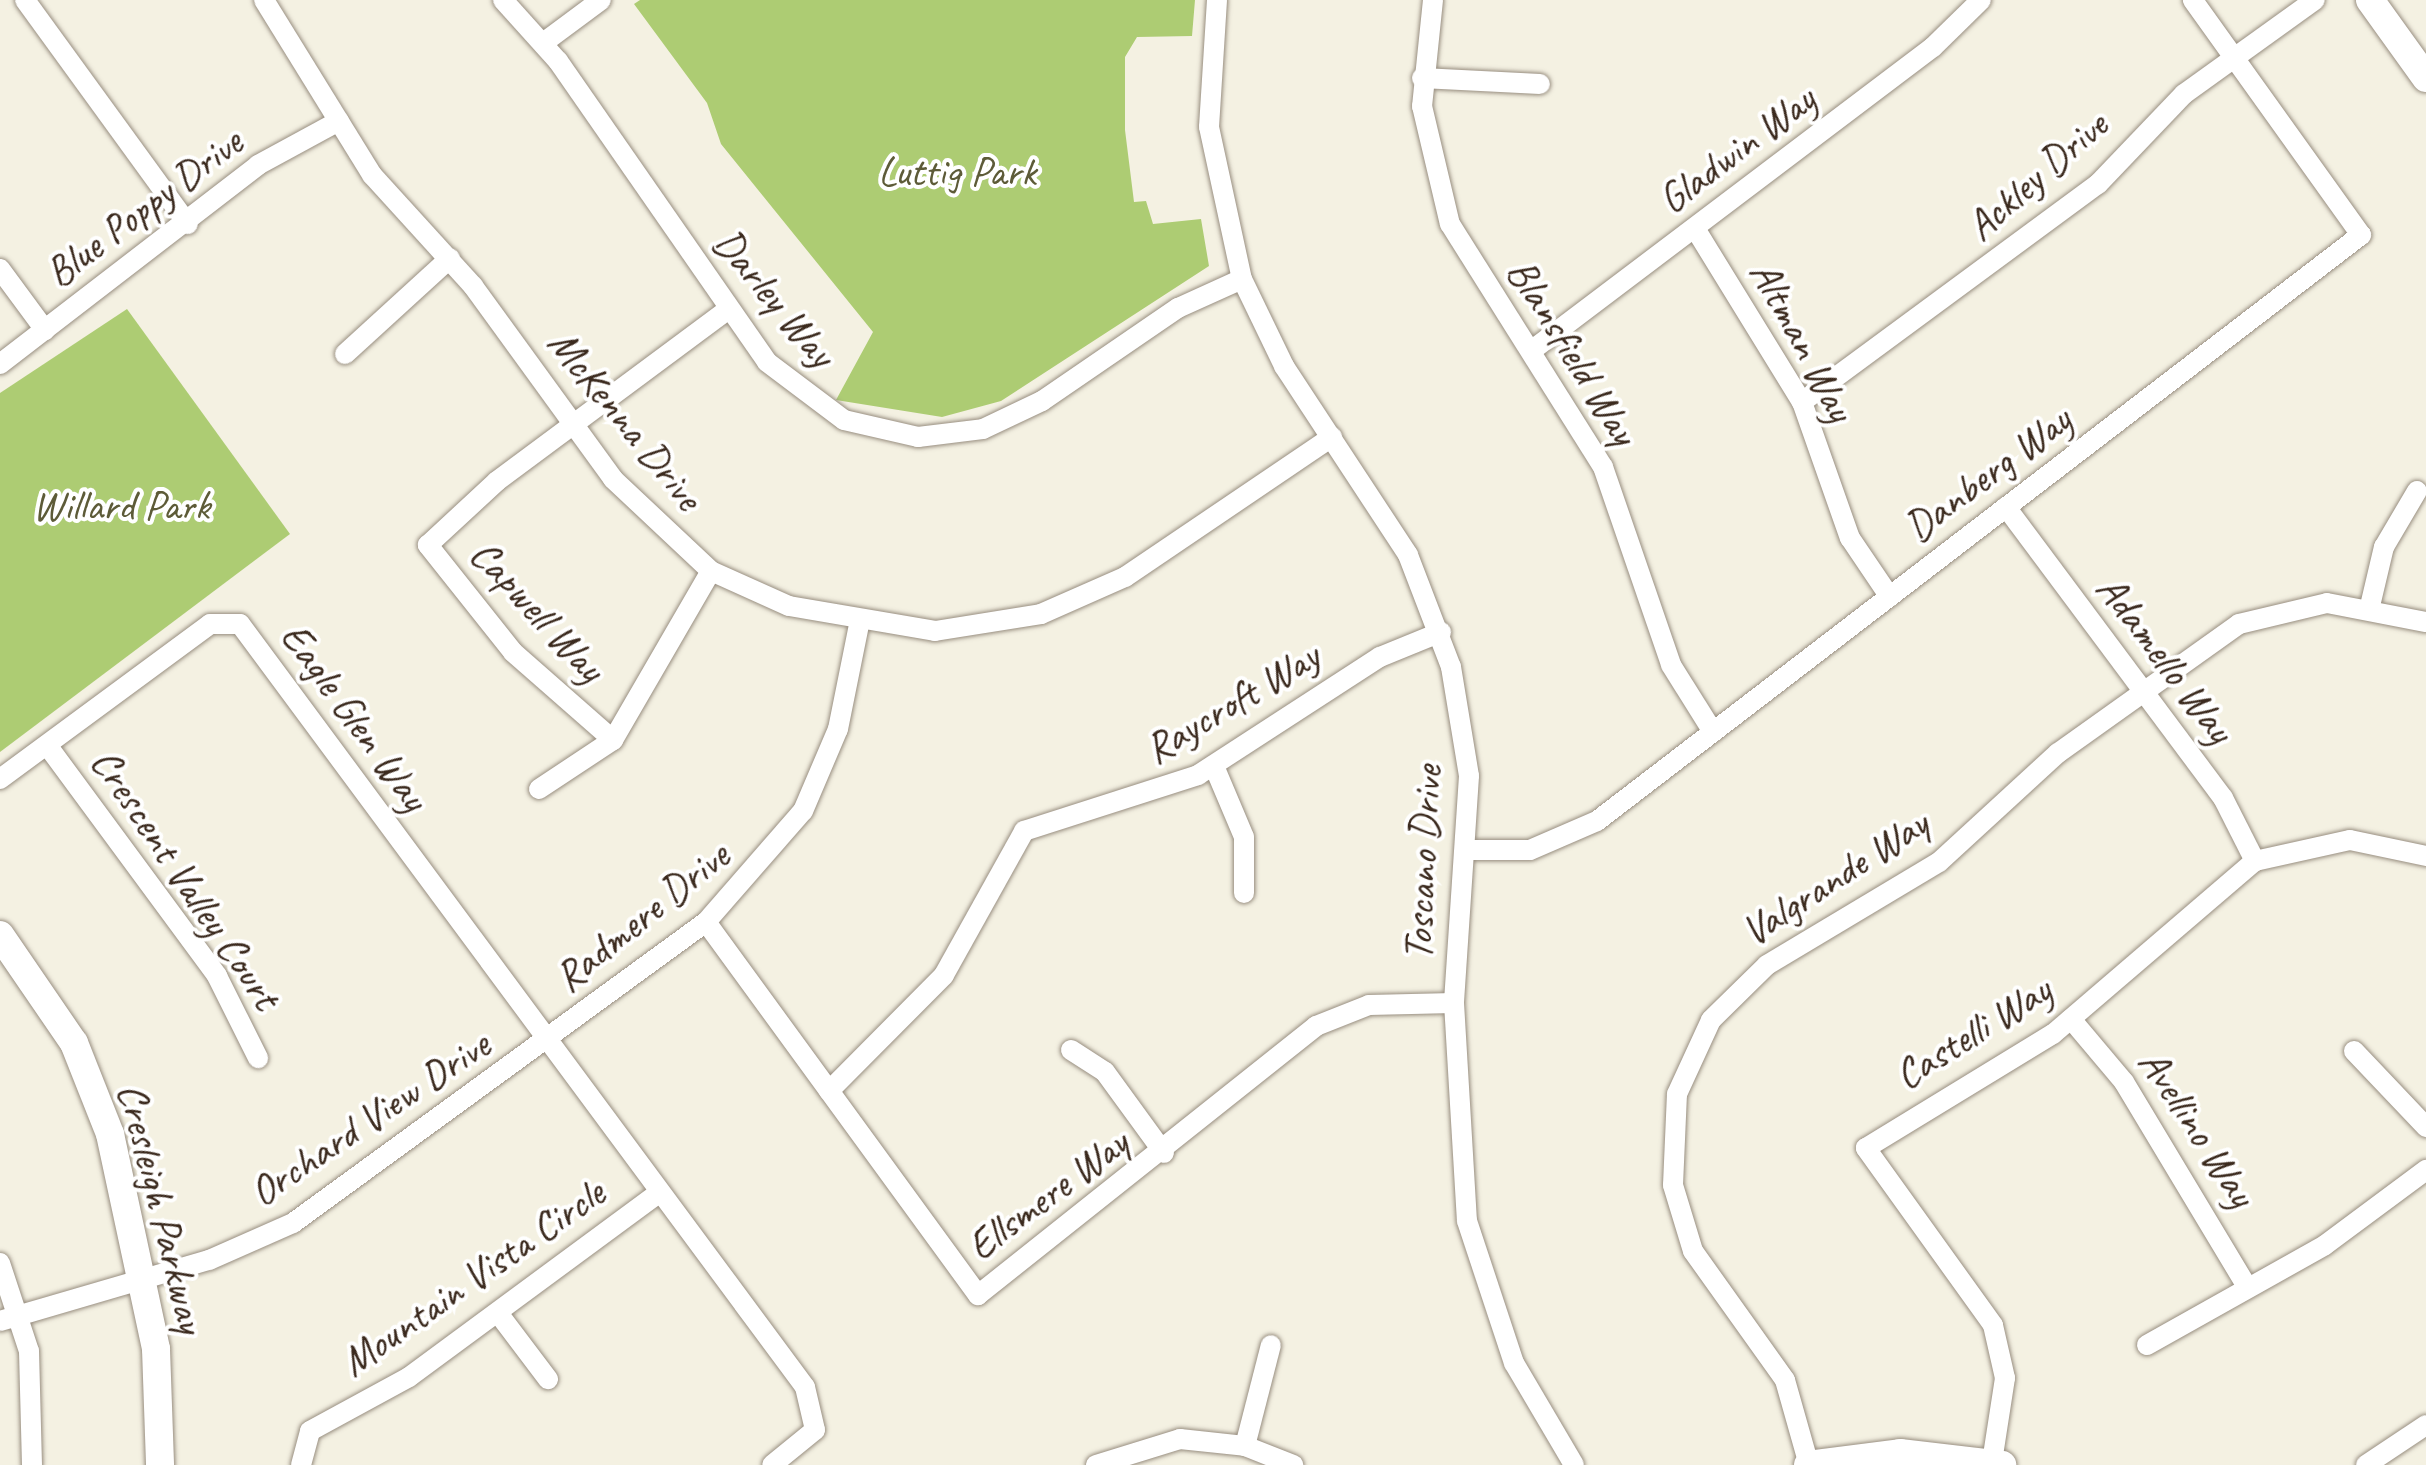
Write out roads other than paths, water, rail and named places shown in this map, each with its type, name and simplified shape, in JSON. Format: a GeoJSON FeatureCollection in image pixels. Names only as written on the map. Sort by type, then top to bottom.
{"type":"FeatureCollection","features":[{"type":"Feature","properties":{"kind":"street"},"geometry":{"type":"LineString","coordinates":[[24,0],[188,224]]}},
{"type":"Feature","properties":{"kind":"street","name":"McKenna Drive"},"geometry":{"type":"LineString","coordinates":[[264,0],[381,186],[450,258],[643,512],[711,571],[859,625],[981,627],[1084,598],[1332,436]]}},
{"type":"Feature","properties":{"kind":"street","name":"Darley Way"},"geometry":{"type":"LineString","coordinates":[[504,0],[543,43],[728,309],[816,405],[876,431],[951,436],[1014,418],[1178,308],[1242,280]]}},
{"type":"Feature","properties":{"kind":"street"},"geometry":{"type":"LineString","coordinates":[[543,43],[601,0]]}},
{"type":"Feature","properties":{"kind":"street","name":"Toscano Drive"},"geometry":{"type":"LineString","coordinates":[[1217,0],[1210,127],[1242,280],[1332,436],[1408,554],[1441,632],[1466,740],[1468,850],[1454,1003],[1458,1164],[1480,1276],[1514,1363],[1574,1465]]}},
{"type":"Feature","properties":{"kind":"street","name":"Blansfield Way"},"geometry":{"type":"LineString","coordinates":[[1433,0],[1422,78],[1426,146],[1450,224],[1602,468],[1671,665],[1713,732]]}},
{"type":"Feature","properties":{"kind":"street","name":"Gladwin Way"},"geometry":{"type":"LineString","coordinates":[[1531,351],[1696,230],[1981,0]]}},
{"type":"Feature","properties":{"kind":"street"},"geometry":{"type":"LineString","coordinates":[[2193,0],[2235,59]]}},
{"type":"Feature","properties":{"kind":"street","name":"Ackley Drive"},"geometry":{"type":"LineString","coordinates":[[1802,402],[2098,184],[2159,116],[2315,0]]}},
{"type":"Feature","properties":{"kind":"street"},"geometry":{"type":"LineString","coordinates":[[2370,0],[2426,78]]}},
{"type":"Feature","properties":{"kind":"street","name":"Danberg Way"},"geometry":{"type":"LineString","coordinates":[[1468,850],[1530,850],[1582,831],[2361,235],[2235,59]]}},
{"type":"Feature","properties":{"kind":"street"},"geometry":{"type":"LineString","coordinates":[[1422,78],[1540,84]]}},
{"type":"Feature","properties":{"kind":"street","name":"Blue Poppy Drive"},"geometry":{"type":"LineString","coordinates":[[0,364],[188,224],[258,165],[339,122]]}},
{"type":"Feature","properties":{"kind":"street","name":"Altman Way"},"geometry":{"type":"LineString","coordinates":[[1696,230],[1802,402],[1850,538],[1890,596]]}},
{"type":"Feature","properties":{"kind":"street"},"geometry":{"type":"LineString","coordinates":[[345,354],[450,258]]}},
{"type":"Feature","properties":{"kind":"street"},"geometry":{"type":"LineString","coordinates":[[0,269],[46,330]]}},
{"type":"Feature","properties":{"kind":"street","name":"Capwell Way"},"geometry":{"type":"LineString","coordinates":[[613,740],[513,652],[428,545],[574,425],[728,309]]}},
{"type":"Feature","properties":{"kind":"street"},"geometry":{"type":"LineString","coordinates":[[2370,606],[2384,548],[2417,490]]}},
{"type":"Feature","properties":{"kind":"street","name":"Adamello Way"},"geometry":{"type":"LineString","coordinates":[[2006,507],[2222,798],[2255,861]]}},
{"type":"Feature","properties":{"kind":"street"},"geometry":{"type":"LineString","coordinates":[[539,789],[613,740],[711,571]]}},
{"type":"Feature","properties":{"kind":"street","name":"Valgrande Way"},"geometry":{"type":"LineString","coordinates":[[1808,1465],[1785,1380],[1711,1281],[1680,1219],[1670,1151],[1684,1072],[1711,1020],[1749,978],[1939,862],[2142,690],[2262,615],[2370,606],[2426,622]]}},
{"type":"Feature","properties":{"kind":"street","name":"Eagle Glen Way"},"geometry":{"type":"LineString","coordinates":[[0,780],[210,624],[240,624],[548,1040]]}},
{"type":"Feature","properties":{"kind":"street","name":"Radmere Drive"},"geometry":{"type":"LineString","coordinates":[[548,1040],[706,922],[803,811],[838,730],[859,625]]}},
{"type":"Feature","properties":{"kind":"street","name":"Raycroft Way"},"geometry":{"type":"LineString","coordinates":[[829,1091],[944,975],[1024,831],[1113,810],[1214,766],[1380,656],[1441,632]]}},
{"type":"Feature","properties":{"kind":"street","name":"Crescent Valley Court"},"geometry":{"type":"LineString","coordinates":[[47,745],[216,976],[258,1058]]}},
{"type":"Feature","properties":{"kind":"street"},"geometry":{"type":"LineString","coordinates":[[1214,766],[1244,837],[1244,893]]}},
{"type":"Feature","properties":{"kind":"street","name":"Castelli Way"},"geometry":{"type":"LineString","coordinates":[[1997,1464],[2005,1378],[1993,1324],[1866,1148],[2071,1018],[2255,861],[2350,840],[2426,856]]}},
{"type":"Feature","properties":{"kind":"street","name":"Ellsmere Way"},"geometry":{"type":"LineString","coordinates":[[706,922],[978,1295],[1164,1153],[1332,1017],[1388,1003],[1454,1003]]}},
{"type":"Feature","properties":{"kind":"street","name":"Cresleigh Parkway"},"geometry":{"type":"LineString","coordinates":[[0,935],[94,1088],[144,1276],[160,1465]]}},
{"type":"Feature","properties":{"kind":"street","name":"Avellino Way"},"geometry":{"type":"LineString","coordinates":[[2071,1018],[2124,1082],[2247,1287]]}},
{"type":"Feature","properties":{"kind":"street","name":"Mountain Vista Circle"},"geometry":{"type":"LineString","coordinates":[[548,1040],[813,1403],[815,1430],[772,1465]]}},
{"type":"Feature","properties":{"kind":"street","name":"Orchard View Drive"},"geometry":{"type":"LineString","coordinates":[[9,1318],[293,1223],[548,1040]]}},
{"type":"Feature","properties":{"kind":"street"},"geometry":{"type":"LineString","coordinates":[[1071,1050],[1104,1072],[1164,1153]]}},
{"type":"Feature","properties":{"kind":"street"},"geometry":{"type":"LineString","coordinates":[[2354,1052],[2426,1127]]}},
{"type":"Feature","properties":{"kind":"street"},"geometry":{"type":"LineString","coordinates":[[2146,1345],[2325,1245],[2426,1170]]}},
{"type":"Feature","properties":{"kind":"street","name":"Mountain Vista Circle"},"geometry":{"type":"LineString","coordinates":[[301,1465],[310,1431],[375,1399],[658,1193]]}},
{"type":"Feature","properties":{"kind":"street"},"geometry":{"type":"LineString","coordinates":[[0,1264],[9,1318],[32,1376],[32,1465]]}},
{"type":"Feature","properties":{"kind":"street"},"geometry":{"type":"LineString","coordinates":[[498,1313],[548,1379]]}},
{"type":"Feature","properties":{"kind":"street"},"geometry":{"type":"LineString","coordinates":[[1246,1446],[1271,1345]]}},
{"type":"Feature","properties":{"kind":"street"},"geometry":{"type":"LineString","coordinates":[[2366,1465],[2426,1425]]}},
{"type":"Feature","properties":{"kind":"street"},"geometry":{"type":"LineString","coordinates":[[1096,1465],[1180,1440],[1246,1446],[1293,1465]]}},
{"type":"Feature","properties":{"kind":"street"},"geometry":{"type":"LineString","coordinates":[[1808,1465],[1900,1453],[1997,1464]]}},
{"type":"Feature","properties":{"kind":"park label","name":"Luttig Park"},"geometry":{"type":"Point","coordinates":[957,172]}},
{"type":"Feature","properties":{"kind":"park label","name":"Willard Park"},"geometry":{"type":"Point","coordinates":[121,506]}}]}
